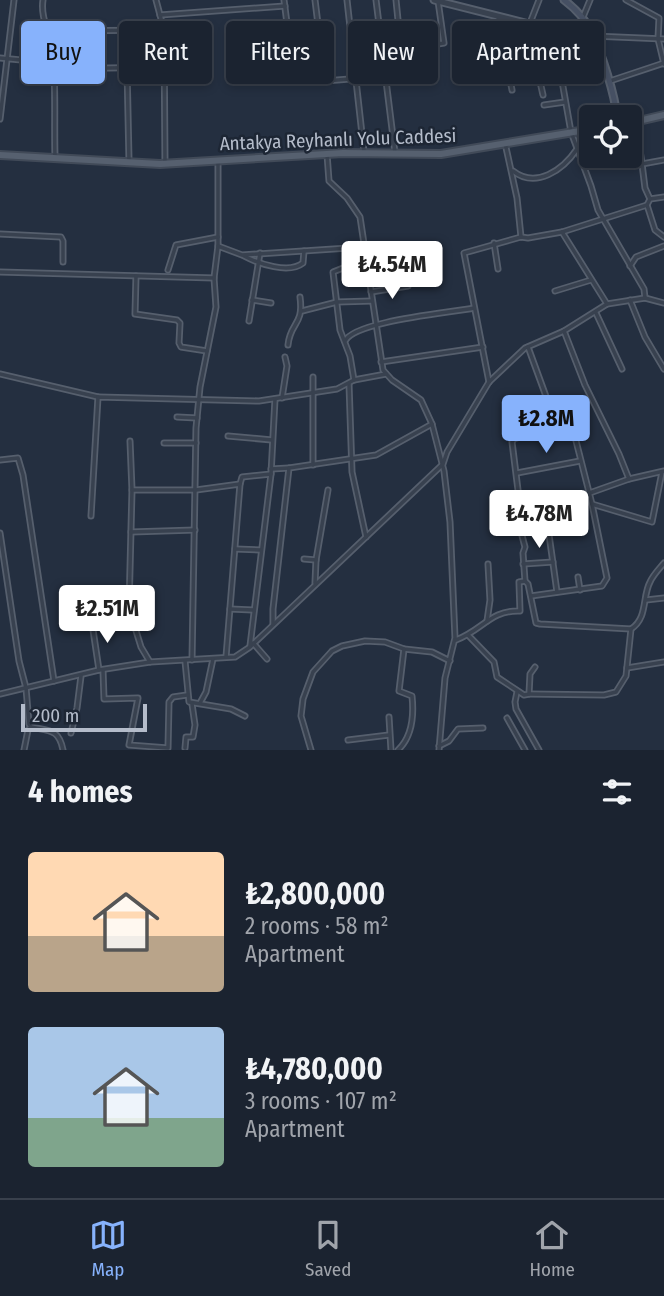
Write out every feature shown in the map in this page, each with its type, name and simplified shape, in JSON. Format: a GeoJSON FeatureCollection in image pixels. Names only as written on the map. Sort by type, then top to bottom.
{"type":"FeatureCollection","features":[{"type":"Feature","properties":{"kind":"main road"},"geometry":{"type":"LineString","coordinates":[[564,0],[579,12],[583,19]]}},
{"type":"Feature","properties":{"kind":"main road"},"geometry":{"type":"LineString","coordinates":[[604,69],[614,105]]}},
{"type":"Feature","properties":{"kind":"main road"},"geometry":{"type":"LineString","coordinates":[[642,120],[664,115]]}},
{"type":"Feature","properties":{"kind":"main road","name":"Antakya Reyhanlı Yolu Caddesi"},"geometry":{"type":"LineString","coordinates":[[0,155],[165,164],[327,154],[447,154],[579,131]]}},
{"type":"Feature","properties":{"kind":"street"},"geometry":{"type":"LineString","coordinates":[[0,119],[14,0]]}},
{"type":"Feature","properties":{"kind":"street"},"geometry":{"type":"LineString","coordinates":[[43,0],[46,21]]}},
{"type":"Feature","properties":{"kind":"street"},"geometry":{"type":"LineString","coordinates":[[156,0],[162,21]]}},
{"type":"Feature","properties":{"kind":"street"},"geometry":{"type":"LineString","coordinates":[[284,0],[287,21]]}},
{"type":"Feature","properties":{"kind":"street"},"geometry":{"type":"LineString","coordinates":[[315,0],[317,21]]}},
{"type":"Feature","properties":{"kind":"street"},"geometry":{"type":"LineString","coordinates":[[347,0],[349,21]]}},
{"type":"Feature","properties":{"kind":"street"},"geometry":{"type":"LineString","coordinates":[[376,0],[379,21]]}},
{"type":"Feature","properties":{"kind":"street"},"geometry":{"type":"LineString","coordinates":[[396,0],[401,50],[444,43],[436,0],[462,3],[524,21]]}},
{"type":"Feature","properties":{"kind":"street"},"geometry":{"type":"LineString","coordinates":[[528,21],[539,0]]}},
{"type":"Feature","properties":{"kind":"street"},"geometry":{"type":"LineString","coordinates":[[583,19],[590,0]]}},
{"type":"Feature","properties":{"kind":"street"},"geometry":{"type":"LineString","coordinates":[[608,82],[664,63],[659,18],[626,0]]}},
{"type":"Feature","properties":{"kind":"street"},"geometry":{"type":"LineString","coordinates":[[160,15],[285,6]]}},
{"type":"Feature","properties":{"kind":"street"},"geometry":{"type":"LineString","coordinates":[[498,15],[512,90]]}},
{"type":"Feature","properties":{"kind":"street"},"geometry":{"type":"LineString","coordinates":[[604,35],[661,39]]}},
{"type":"Feature","properties":{"kind":"street"},"geometry":{"type":"LineString","coordinates":[[0,58],[21,61]]}},
{"type":"Feature","properties":{"kind":"street"},"geometry":{"type":"LineString","coordinates":[[54,84],[55,159]]}},
{"type":"Feature","properties":{"kind":"street"},"geometry":{"type":"LineString","coordinates":[[127,84],[129,163]]}},
{"type":"Feature","properties":{"kind":"street"},"geometry":{"type":"LineString","coordinates":[[164,84],[165,164]]}},
{"type":"Feature","properties":{"kind":"street"},"geometry":{"type":"LineString","coordinates":[[357,84],[364,154]]}},
{"type":"Feature","properties":{"kind":"street"},"geometry":{"type":"LineString","coordinates":[[388,84],[395,155]]}},
{"type":"Feature","properties":{"kind":"street"},"geometry":{"type":"LineString","coordinates":[[540,84],[542,95]]}},
{"type":"Feature","properties":{"kind":"street"},"geometry":{"type":"LineString","coordinates":[[562,84],[571,132],[602,219],[644,289],[645,298]]}},
{"type":"Feature","properties":{"kind":"street"},"geometry":{"type":"LineString","coordinates":[[544,105],[565,102]]}},
{"type":"Feature","properties":{"kind":"street"},"geometry":{"type":"LineString","coordinates":[[505,143],[517,198],[521,237]]}},
{"type":"Feature","properties":{"kind":"street"},"geometry":{"type":"LineString","coordinates":[[511,169],[521,177],[542,177],[558,170],[569,161],[577,149]]}},
{"type":"Feature","properties":{"kind":"street"},"geometry":{"type":"LineString","coordinates":[[327,154],[329,181],[346,198],[360,218],[381,362],[386,374],[421,400],[432,424],[443,464],[450,522],[454,640],[444,678],[439,748]]}},
{"type":"Feature","properties":{"kind":"street"},"geometry":{"type":"LineString","coordinates":[[192,660],[197,418],[216,307],[214,278],[218,246],[218,160]]}},
{"type":"Feature","properties":{"kind":"street"},"geometry":{"type":"LineString","coordinates":[[650,199],[645,188],[642,164],[664,160]]}},
{"type":"Feature","properties":{"kind":"street"},"geometry":{"type":"LineString","coordinates":[[650,199],[664,197]]}},
{"type":"Feature","properties":{"kind":"street"},"geometry":{"type":"LineString","coordinates":[[650,199],[647,205],[654,230],[664,237]]}},
{"type":"Feature","properties":{"kind":"street"},"geometry":{"type":"LineString","coordinates":[[489,382],[464,253],[521,237],[562,232],[647,205]]}},
{"type":"Feature","properties":{"kind":"street"},"geometry":{"type":"LineString","coordinates":[[562,232],[607,304]]}},
{"type":"Feature","properties":{"kind":"street"},"geometry":{"type":"LineString","coordinates":[[0,234],[61,237],[64,262]]}},
{"type":"Feature","properties":{"kind":"street"},"geometry":{"type":"LineString","coordinates":[[169,270],[176,245],[218,237]]}},
{"type":"Feature","properties":{"kind":"street"},"geometry":{"type":"LineString","coordinates":[[494,243],[498,269]]}},
{"type":"Feature","properties":{"kind":"street"},"geometry":{"type":"LineString","coordinates":[[218,246],[258,262],[279,267],[298,267],[303,263],[304,251]]}},
{"type":"Feature","properties":{"kind":"street"},"geometry":{"type":"LineString","coordinates":[[629,266],[636,257],[664,246]]}},
{"type":"Feature","properties":{"kind":"street"},"geometry":{"type":"LineString","coordinates":[[242,255],[364,247]]}},
{"type":"Feature","properties":{"kind":"street"},"geometry":{"type":"LineString","coordinates":[[249,321],[260,253]]}},
{"type":"Feature","properties":{"kind":"street"},"geometry":{"type":"LineString","coordinates":[[366,538],[351,460],[354,369],[340,330],[334,271],[343,268],[363,277],[368,276]]}},
{"type":"Feature","properties":{"kind":"street"},"geometry":{"type":"LineString","coordinates":[[0,272],[214,278]]}},
{"type":"Feature","properties":{"kind":"street"},"geometry":{"type":"LineString","coordinates":[[136,276],[135,314],[177,320],[180,323],[181,347],[207,351]]}},
{"type":"Feature","properties":{"kind":"street"},"geometry":{"type":"LineString","coordinates":[[555,291],[591,280]]}},
{"type":"Feature","properties":{"kind":"street"},"geometry":{"type":"LineString","coordinates":[[371,292],[408,286]]}},
{"type":"Feature","properties":{"kind":"street"},"geometry":{"type":"LineString","coordinates":[[288,345],[292,330],[301,318],[300,297]]}},
{"type":"Feature","properties":{"kind":"street"},"geometry":{"type":"LineString","coordinates":[[0,694],[101,670],[150,662],[235,657],[252,645],[443,464],[489,382],[528,346],[564,331],[607,304],[645,298],[664,303]]}},
{"type":"Feature","properties":{"kind":"street"},"geometry":{"type":"LineString","coordinates":[[252,300],[271,303]]}},
{"type":"Feature","properties":{"kind":"street"},"geometry":{"type":"LineString","coordinates":[[630,300],[645,337],[664,369]]}},
{"type":"Feature","properties":{"kind":"street"},"geometry":{"type":"LineString","coordinates":[[302,311],[337,302],[372,301]]}},
{"type":"Feature","properties":{"kind":"street"},"geometry":{"type":"LineString","coordinates":[[345,341],[349,334],[375,324],[474,308]]}},
{"type":"Feature","properties":{"kind":"street"},"geometry":{"type":"LineString","coordinates":[[596,313],[622,369]]}},
{"type":"Feature","properties":{"kind":"street"},"geometry":{"type":"LineString","coordinates":[[564,331],[585,385],[629,479]]}},
{"type":"Feature","properties":{"kind":"street"},"geometry":{"type":"LineString","coordinates":[[528,346],[555,421],[548,428],[512,442],[521,514],[520,528],[525,547],[525,581],[537,623],[631,629]]}},
{"type":"Feature","properties":{"kind":"street"},"geometry":{"type":"LineString","coordinates":[[381,362],[483,347]]}},
{"type":"Feature","properties":{"kind":"street"},"geometry":{"type":"LineString","coordinates":[[282,398],[287,366],[285,357]]}},
{"type":"Feature","properties":{"kind":"street"},"geometry":{"type":"LineString","coordinates":[[0,374],[98,397],[199,398],[242,402],[337,389],[352,382],[386,374]]}},
{"type":"Feature","properties":{"kind":"street"},"geometry":{"type":"LineString","coordinates":[[313,377],[313,465]]}},
{"type":"Feature","properties":{"kind":"street"},"geometry":{"type":"LineString","coordinates":[[91,516],[98,397]]}},
{"type":"Feature","properties":{"kind":"street"},"geometry":{"type":"LineString","coordinates":[[267,659],[252,645],[253,610],[271,472],[275,399]]}},
{"type":"Feature","properties":{"kind":"street"},"geometry":{"type":"LineString","coordinates":[[177,417],[197,418]]}},
{"type":"Feature","properties":{"kind":"street"},"geometry":{"type":"LineString","coordinates":[[226,657],[242,477],[376,455],[432,424]]}},
{"type":"Feature","properties":{"kind":"street"},"geometry":{"type":"LineString","coordinates":[[531,596],[602,586],[607,578],[574,433],[570,428],[552,424]]}},
{"type":"Feature","properties":{"kind":"street"},"geometry":{"type":"LineString","coordinates":[[228,436],[272,440]]}},
{"type":"Feature","properties":{"kind":"street"},"geometry":{"type":"LineString","coordinates":[[130,441],[132,490],[128,597],[132,622],[150,662]]}},
{"type":"Feature","properties":{"kind":"street"},"geometry":{"type":"LineString","coordinates":[[164,443],[196,443]]}},
{"type":"Feature","properties":{"kind":"street"},"geometry":{"type":"LineString","coordinates":[[440,453],[446,456]]}},
{"type":"Feature","properties":{"kind":"street"},"geometry":{"type":"LineString","coordinates":[[0,460],[18,458],[23,475],[54,681]]}},
{"type":"Feature","properties":{"kind":"street"},"geometry":{"type":"LineString","coordinates":[[517,473],[580,461]]}},
{"type":"Feature","properties":{"kind":"street"},"geometry":{"type":"LineString","coordinates":[[273,624],[272,609],[289,468]]}},
{"type":"Feature","properties":{"kind":"street"},"geometry":{"type":"LineString","coordinates":[[521,514],[629,479],[663,471],[652,522],[592,503]]}},
{"type":"Feature","properties":{"kind":"street"},"geometry":{"type":"LineString","coordinates":[[132,490],[195,491],[240,484]]}},
{"type":"Feature","properties":{"kind":"street"},"geometry":{"type":"LineString","coordinates":[[315,583],[316,560],[328,490]]}},
{"type":"Feature","properties":{"kind":"street"},"geometry":{"type":"LineString","coordinates":[[545,506],[557,592]]}},
{"type":"Feature","properties":{"kind":"street"},"geometry":{"type":"LineString","coordinates":[[131,532],[195,530]]}},
{"type":"Feature","properties":{"kind":"street"},"geometry":{"type":"LineString","coordinates":[[0,533],[19,660],[26,688],[30,727],[24,750]]}},
{"type":"Feature","properties":{"kind":"street"},"geometry":{"type":"LineString","coordinates":[[234,549],[261,550]]}},
{"type":"Feature","properties":{"kind":"street"},"geometry":{"type":"LineString","coordinates":[[304,559],[316,560]]}},
{"type":"Feature","properties":{"kind":"street"},"geometry":{"type":"LineString","coordinates":[[523,564],[553,562]]}},
{"type":"Feature","properties":{"kind":"street"},"geometry":{"type":"LineString","coordinates":[[468,635],[494,662],[497,677],[524,695],[604,695],[616,692],[623,684],[627,668],[631,629],[642,617],[648,584],[664,563]]}},
{"type":"Feature","properties":{"kind":"street"},"geometry":{"type":"LineString","coordinates":[[487,622],[490,600],[488,564]]}},
{"type":"Feature","properties":{"kind":"street"},"geometry":{"type":"LineString","coordinates":[[578,577],[580,590]]}},
{"type":"Feature","properties":{"kind":"street"},"geometry":{"type":"LineString","coordinates":[[454,640],[468,635],[491,617],[504,611],[520,611],[519,582],[525,581]]}},
{"type":"Feature","properties":{"kind":"street"},"geometry":{"type":"LineString","coordinates":[[646,600],[664,598]]}},
{"type":"Feature","properties":{"kind":"street"},"geometry":{"type":"LineString","coordinates":[[230,609],[253,610]]}},
{"type":"Feature","properties":{"kind":"street"},"geometry":{"type":"LineString","coordinates":[[92,622],[104,699],[138,698],[129,746],[168,748],[169,702],[173,697],[187,695]]}},
{"type":"Feature","properties":{"kind":"street"},"geometry":{"type":"LineString","coordinates":[[107,627],[132,622]]}},
{"type":"Feature","properties":{"kind":"street"},"geometry":{"type":"LineString","coordinates":[[311,750],[301,716],[302,708],[310,677],[325,656],[342,646],[365,641],[385,642],[404,649],[432,652],[450,661]]}},
{"type":"Feature","properties":{"kind":"street"},"geometry":{"type":"LineString","coordinates":[[398,750],[406,741],[412,719],[412,696],[399,691],[404,649]]}},
{"type":"Feature","properties":{"kind":"street"},"geometry":{"type":"LineString","coordinates":[[200,703],[206,692],[213,659]]}},
{"type":"Feature","properties":{"kind":"street"},"geometry":{"type":"LineString","coordinates":[[185,661],[187,695],[192,704],[195,725],[193,737],[186,737],[185,748]]}},
{"type":"Feature","properties":{"kind":"street"},"geometry":{"type":"LineString","coordinates":[[627,668],[664,662]]}},
{"type":"Feature","properties":{"kind":"street"},"geometry":{"type":"LineString","coordinates":[[528,694],[530,674],[535,667]]}},
{"type":"Feature","properties":{"kind":"street"},"geometry":{"type":"LineString","coordinates":[[71,733],[81,676]]}},
{"type":"Feature","properties":{"kind":"street"},"geometry":{"type":"LineString","coordinates":[[518,691],[516,709],[539,750]]}},
{"type":"Feature","properties":{"kind":"street"},"geometry":{"type":"LineString","coordinates":[[192,704],[231,709],[245,716]]}},
{"type":"Feature","properties":{"kind":"street"},"geometry":{"type":"LineString","coordinates":[[389,716],[391,750]]}},
{"type":"Feature","properties":{"kind":"street"},"geometry":{"type":"LineString","coordinates":[[507,718],[525,750]]}},
{"type":"Feature","properties":{"kind":"street"},"geometry":{"type":"LineString","coordinates":[[30,727],[55,732],[61,739],[63,750]]}},
{"type":"Feature","properties":{"kind":"street"},"geometry":{"type":"LineString","coordinates":[[439,748],[449,741],[458,729],[483,728]]}},
{"type":"Feature","properties":{"kind":"street"},"geometry":{"type":"LineString","coordinates":[[348,740],[389,735]]}}]}
